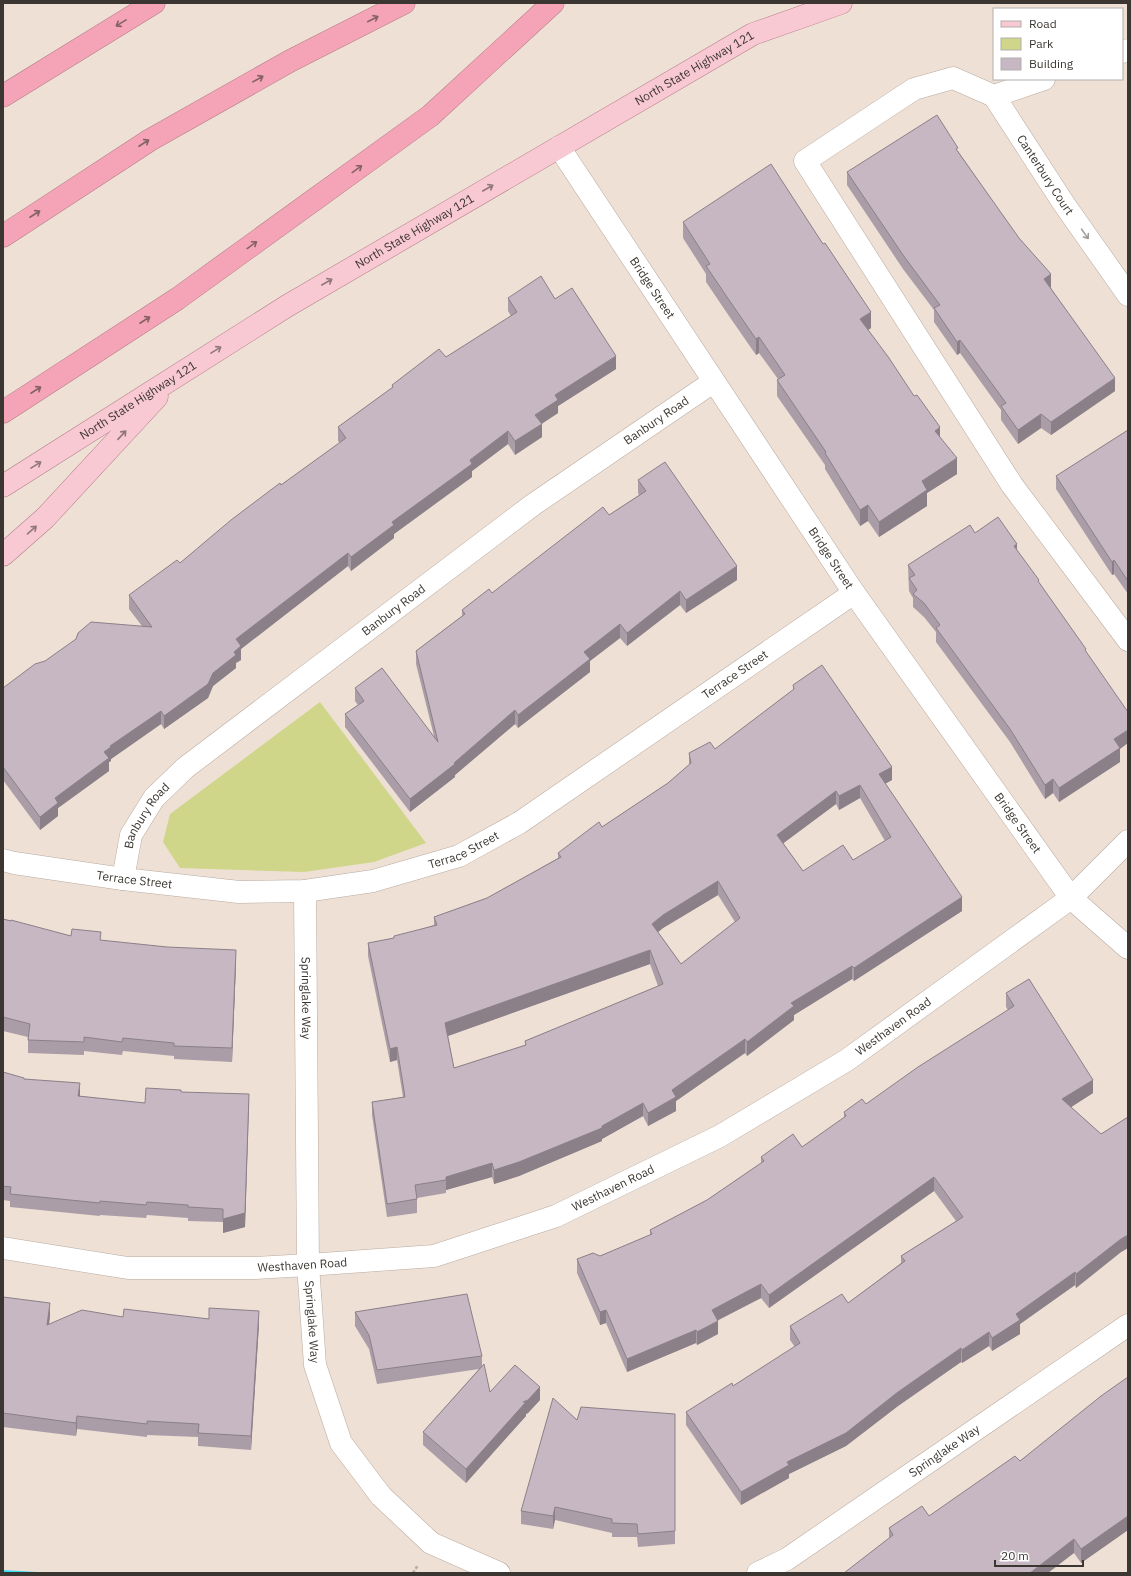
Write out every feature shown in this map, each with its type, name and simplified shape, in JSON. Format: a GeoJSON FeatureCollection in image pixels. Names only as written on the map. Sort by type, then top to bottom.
{"type":"FeatureCollection","features":[{"type":"Feature","properties":{"kind":"highway"},"geometry":{"type":"LineString","coordinates":[[3,96],[154,3]]}},
{"type":"Feature","properties":{"kind":"highway"},"geometry":{"type":"LineString","coordinates":[[3,236],[150,140],[290,61],[404,3]]}},
{"type":"Feature","properties":{"kind":"highway"},"geometry":{"type":"LineString","coordinates":[[3,412],[178,299],[430,116],[553,3]]}},
{"type":"Feature","properties":{"kind":"main road","name":"North State Highway 121"},"geometry":{"type":"LineString","coordinates":[[3,486],[287,306],[754,34],[840,3]]}},
{"type":"Feature","properties":{"kind":"main road"},"geometry":{"type":"LineString","coordinates":[[3,555],[45,518],[177,375]]}},
{"type":"Feature","properties":{"kind":"street"},"geometry":{"type":"LineString","coordinates":[[1041,80],[994,96],[953,78],[914,89],[805,161],[1012,486],[1128,640]]}},
{"type":"Feature","properties":{"kind":"street","name":"Canterbury Court"},"geometry":{"type":"LineString","coordinates":[[994,96],[1064,204],[1128,295]]}},
{"type":"Feature","properties":{"kind":"street","name":"Bridge Street"},"geometry":{"type":"LineString","coordinates":[[559,147],[854,593],[1071,898],[1128,948]]}},
{"type":"Feature","properties":{"kind":"street","name":"Banbury Road"},"geometry":{"type":"LineString","coordinates":[[123,879],[131,835],[154,798],[184,768],[534,504],[713,382]]}},
{"type":"Feature","properties":{"kind":"street","name":"Terrace Street"},"geometry":{"type":"LineString","coordinates":[[3,860],[14,863],[123,879],[239,892],[305,891],[373,881],[459,856],[519,823],[854,593]]}},
{"type":"Feature","properties":{"kind":"street","name":"Westhaven Road"},"geometry":{"type":"LineString","coordinates":[[3,1248],[128,1268],[255,1268],[308,1265],[434,1256],[556,1216],[720,1136],[847,1060],[1071,898],[1128,841]]}},
{"type":"Feature","properties":{"kind":"street","name":"Springlake Way"},"geometry":{"type":"LineString","coordinates":[[305,891],[308,1265],[315,1364],[341,1444],[381,1496],[431,1544],[499,1573]]}},
{"type":"Feature","properties":{"kind":"street","name":"Springlake Way"},"geometry":{"type":"LineString","coordinates":[[758,1573],[786,1559],[1128,1326]]}},
{"type":"Feature","properties":{"kind":"path"},"geometry":{"type":"LineString","coordinates":[[413,1573],[418,1565]]}},
{"type":"Feature","properties":{"kind":"green space"},"geometry":{"type":"Polygon","coordinates":[[[320,702],[426,843],[374,862],[304,872],[180,868],[163,842],[170,814],[320,702]]]}},
{"type":"Feature","properties":{"kind":"water"},"geometry":{"type":"Polygon","coordinates":[[[3,1570],[55,1573],[3,1573],[3,1570]]]}},
{"type":"Feature","properties":{"kind":"building"},"geometry":{"type":"Polygon","coordinates":[[[937,115],[958,148],[956,149],[1019,238],[1051,274],[1044,279],[1115,378],[1051,422],[1041,414],[1018,430],[1001,406],[1006,403],[960,340],[957,342],[934,308],[940,305],[903,255],[847,172],[937,115]]]}},
{"type":"Feature","properties":{"kind":"building"},"geometry":{"type":"Polygon","coordinates":[[[771,164],[823,244],[825,243],[871,312],[860,319],[889,358],[914,396],[917,395],[940,427],[935,431],[957,458],[922,481],[927,490],[879,522],[868,505],[860,510],[825,453],[826,452],[777,380],[785,375],[759,337],[756,339],[706,266],[710,264],[683,222],[771,164]]]}},
{"type":"Feature","properties":{"kind":"building"},"geometry":{"type":"Polygon","coordinates":[[[541,276],[555,299],[572,288],[616,356],[555,395],[558,400],[535,415],[542,424],[515,441],[508,431],[470,460],[472,464],[392,522],[394,525],[351,557],[348,553],[236,639],[241,646],[234,652],[236,655],[213,673],[208,684],[164,716],[161,711],[110,746],[111,747],[104,752],[109,758],[55,798],[58,803],[40,817],[3,767],[3,688],[35,664],[45,661],[76,639],[78,633],[91,622],[152,627],[129,595],[177,560],[180,563],[231,520],[280,483],[281,485],[346,438],[338,427],[393,387],[392,385],[439,349],[446,357],[517,312],[508,298],[541,276]]]}},
{"type":"Feature","properties":{"kind":"building"},"geometry":{"type":"Polygon","coordinates":[[[1128,430],[1128,581],[1114,560],[1112,562],[1056,476],[1128,430]]]}},
{"type":"Feature","properties":{"kind":"building"},"geometry":{"type":"Polygon","coordinates":[[[665,462],[737,566],[686,600],[680,591],[627,633],[620,624],[584,652],[590,659],[518,715],[515,710],[454,763],[455,764],[410,799],[345,714],[364,701],[355,688],[382,668],[438,742],[416,651],[465,614],[462,610],[489,589],[492,593],[603,507],[609,515],[646,491],[638,480],[665,462]]]}},
{"type":"Feature","properties":{"kind":"building"},"geometry":{"type":"Polygon","coordinates":[[[998,517],[1017,544],[1014,546],[1039,580],[1038,581],[1128,712],[1128,730],[1114,739],[1120,748],[1059,788],[1053,779],[1045,785],[1010,729],[936,628],[940,625],[924,603],[913,594],[917,590],[909,578],[915,575],[908,565],[970,525],[975,533],[998,517]]]}},
{"type":"Feature","properties":{"kind":"building"},"geometry":{"type":"Polygon","coordinates":[[[822,665],[892,767],[879,774],[962,897],[854,968],[852,966],[791,1003],[794,1006],[747,1042],[745,1039],[672,1090],[676,1097],[648,1113],[643,1103],[602,1126],[602,1128],[519,1162],[494,1170],[492,1163],[446,1177],[446,1180],[415,1185],[417,1199],[387,1204],[372,1102],[405,1097],[397,1047],[390,1049],[368,943],[394,938],[394,936],[437,925],[434,917],[487,898],[561,857],[558,853],[599,822],[602,827],[668,783],[691,763],[689,753],[710,742],[715,749],[794,689],[793,685],[822,665]],[[860,785],[839,796],[836,791],[777,835],[803,871],[843,845],[853,860],[891,837],[860,785]],[[718,881],[663,915],[652,924],[681,964],[740,918],[718,881]],[[650,950],[445,1023],[454,1068],[526,1045],[525,1041],[663,984],[650,950]]]}},
{"type":"Feature","properties":{"kind":"building"},"geometry":{"type":"Polygon","coordinates":[[[3,919],[71,936],[72,929],[101,932],[100,940],[167,947],[236,950],[232,1048],[174,1046],[174,1043],[123,1038],[122,1042],[84,1037],[84,1042],[28,1040],[30,1024],[3,1017],[3,919]]]}},
{"type":"Feature","properties":{"kind":"building"},"geometry":{"type":"Polygon","coordinates":[[[1029,979],[1093,1080],[1062,1099],[1101,1134],[1128,1117],[1128,1235],[1076,1274],[1075,1272],[1016,1314],[1020,1320],[992,1338],[989,1332],[962,1350],[961,1348],[898,1392],[846,1433],[787,1462],[789,1465],[741,1492],[686,1412],[732,1383],[733,1386],[800,1343],[790,1326],[842,1294],[848,1303],[905,1261],[901,1256],[963,1217],[934,1177],[769,1295],[761,1284],[712,1310],[718,1321],[697,1332],[696,1330],[627,1359],[606,1310],[600,1312],[577,1259],[593,1253],[600,1256],[652,1234],[650,1230],[707,1200],[764,1161],[761,1157],[793,1134],[802,1147],[846,1116],[844,1112],[862,1099],[866,1104],[918,1067],[1014,1006],[1006,993],[1029,979]]]}},
{"type":"Feature","properties":{"kind":"building"},"geometry":{"type":"Polygon","coordinates":[[[3,1072],[24,1079],[80,1083],[78,1096],[145,1103],[146,1088],[181,1090],[181,1092],[249,1094],[245,1213],[223,1219],[223,1209],[188,1207],[188,1205],[147,1202],[146,1205],[100,1201],[100,1203],[10,1194],[11,1187],[3,1186],[3,1072]]]}},
{"type":"Feature","properties":{"kind":"building"},"geometry":{"type":"Polygon","coordinates":[[[467,1294],[482,1356],[377,1370],[369,1335],[355,1312],[467,1294]]]}},
{"type":"Feature","properties":{"kind":"building"},"geometry":{"type":"Polygon","coordinates":[[[3,1297],[50,1303],[47,1325],[82,1310],[123,1317],[124,1309],[209,1319],[209,1308],[259,1311],[251,1436],[198,1433],[199,1424],[147,1421],[147,1424],[77,1416],[76,1423],[3,1413],[3,1297]]]}},
{"type":"Feature","properties":{"kind":"building"},"geometry":{"type":"Polygon","coordinates":[[[484,1364],[490,1392],[515,1365],[540,1387],[528,1400],[523,1402],[526,1402],[466,1469],[423,1432],[484,1364]]]}},
{"type":"Feature","properties":{"kind":"building"},"geometry":{"type":"Polygon","coordinates":[[[1128,1377],[1128,1516],[1081,1549],[1074,1539],[1030,1573],[844,1573],[893,1535],[889,1528],[922,1506],[929,1516],[1015,1456],[1020,1461],[1101,1396],[1128,1377]]]}},
{"type":"Feature","properties":{"kind":"building"},"geometry":{"type":"Polygon","coordinates":[[[553,1398],[577,1420],[581,1407],[675,1414],[675,1531],[638,1534],[637,1524],[612,1523],[612,1519],[555,1507],[553,1516],[521,1511],[553,1398]]]}}]}
